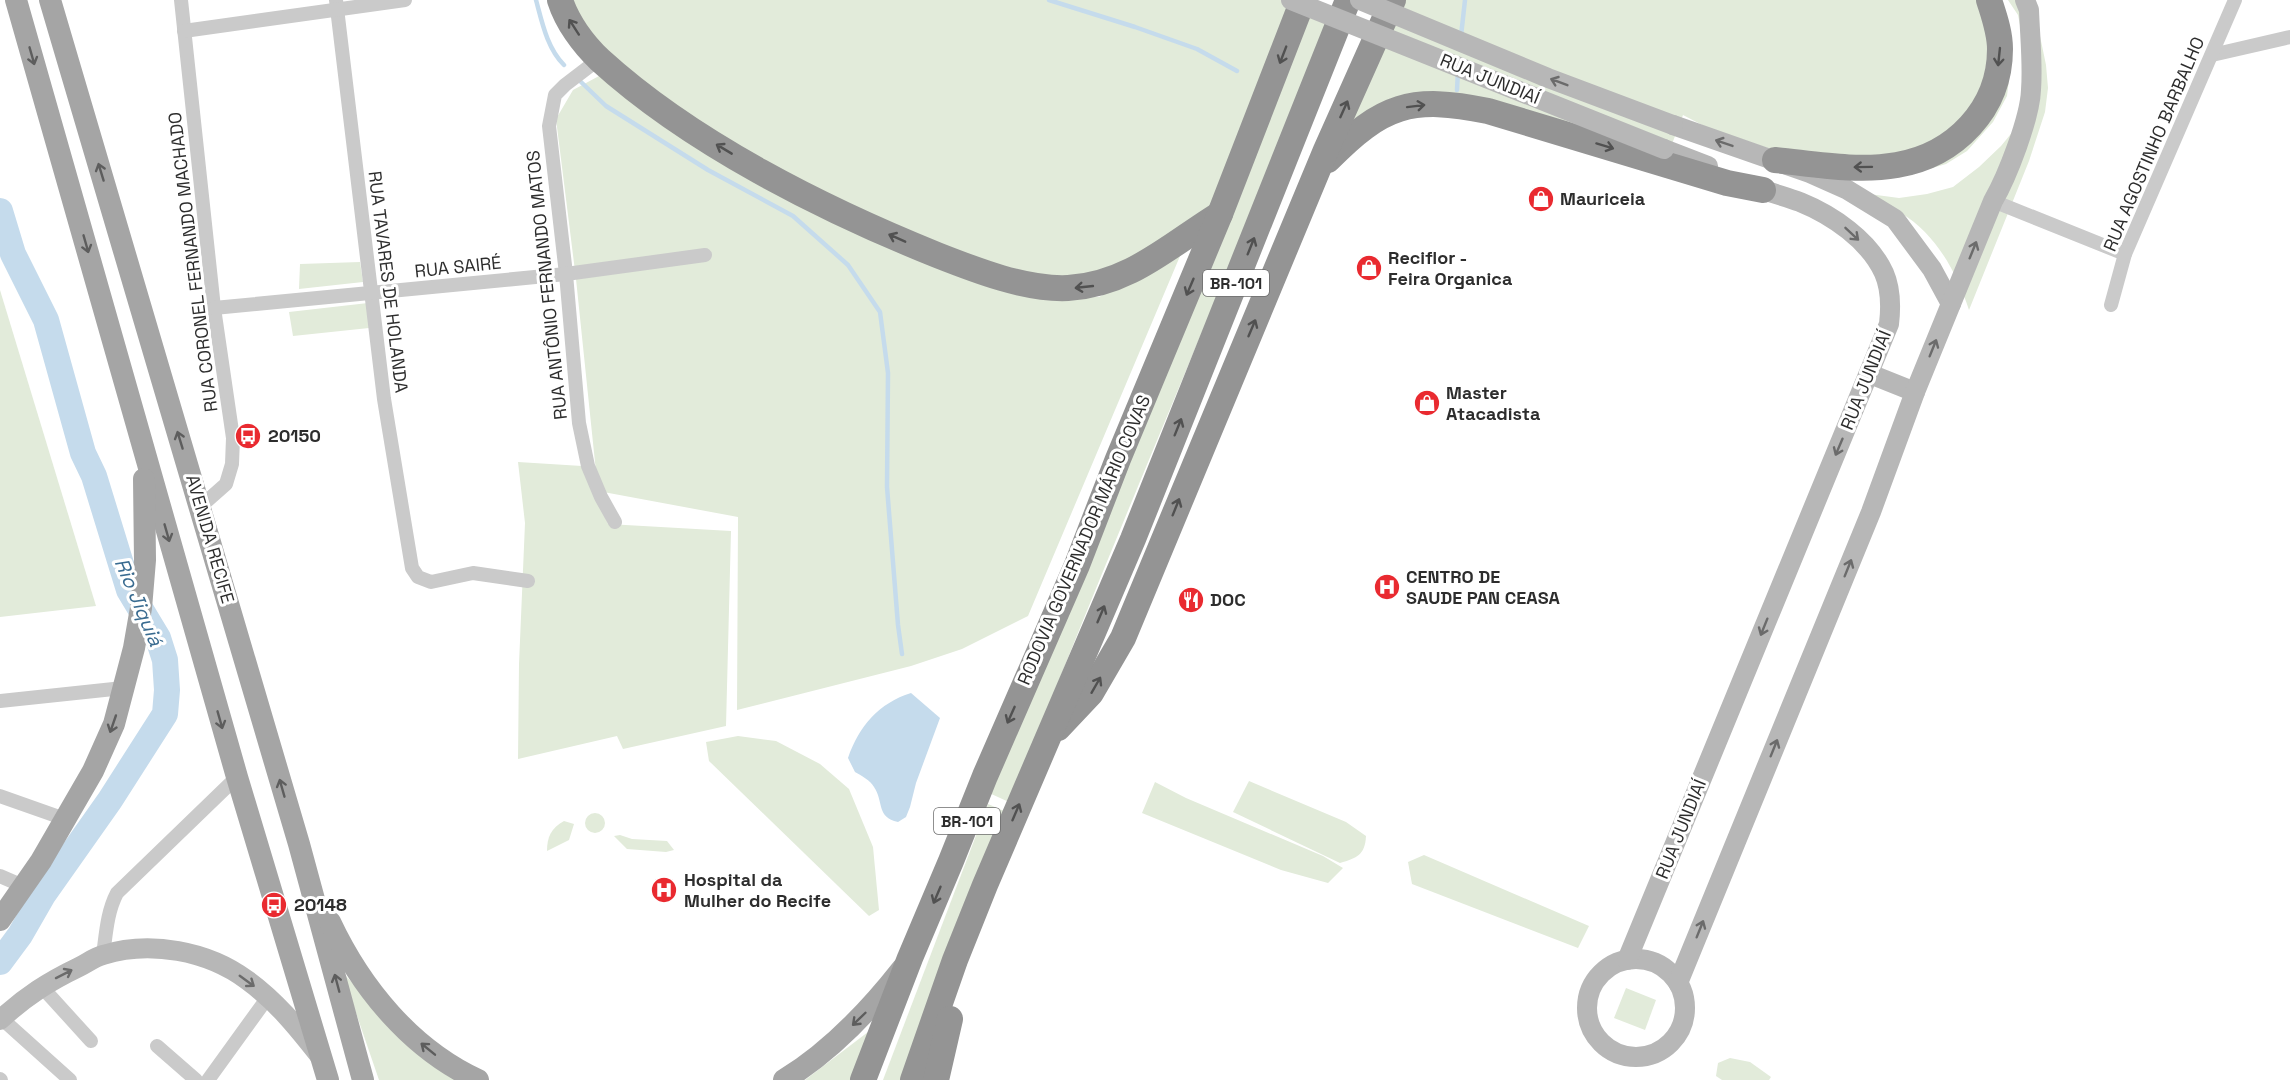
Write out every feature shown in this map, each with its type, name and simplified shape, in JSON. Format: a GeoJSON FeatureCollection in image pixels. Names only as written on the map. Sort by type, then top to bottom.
{"type":"FeatureCollection","features":[{"type":"Feature","properties":{"kind":"highway"},"geometry":{"type":"LineString","coordinates":[[560,0],[564,13],[575,30],[599,59],[639,92],[722,148],[824,205],[909,244],[966,266],[1032,286],[1066,288],[1096,285],[1139,269],[1221,214]]}},
{"type":"Feature","properties":{"kind":"highway","name":"RODOVIA GOVERNADOR MÁRIO COVAS"},"geometry":{"type":"LineString","coordinates":[[863,1080],[910,958],[985,776],[1077,565],[1118,459],[1221,214],[1303,0]]}},
{"type":"Feature","properties":{"kind":"highway","name":"BR-101"},"geometry":{"type":"LineString","coordinates":[[913,1080],[955,960],[985,885],[1133,539],[1348,0]]}},
{"type":"Feature","properties":{"kind":"highway"},"geometry":{"type":"LineString","coordinates":[[1044,744],[1091,693],[1123,638],[1317,171],[1393,0]]}},
{"type":"Feature","properties":{"kind":"highway"},"geometry":{"type":"LineString","coordinates":[[1775,160],[1860,168],[1899,165],[1944,148],[1958,137],[1982,111],[1995,88],[2000,49],[1998,31],[1989,0]]}},
{"type":"Feature","properties":{"kind":"highway"},"geometry":{"type":"LineString","coordinates":[[1317,171],[1349,139],[1369,123],[1391,111],[1413,105],[1452,104],[1498,114],[1727,183],[1763,190]]}},
{"type":"Feature","properties":{"kind":"highway"},"geometry":{"type":"LineString","coordinates":[[936,1080],[944,1038],[969,960],[985,885]]}},
{"type":"Feature","properties":{"kind":"main road"},"geometry":{"type":"LineString","coordinates":[[16,0],[322,1072]]}},
{"type":"Feature","properties":{"kind":"main road","name":"AVENIDA RECIFE"},"geometry":{"type":"LineString","coordinates":[[50,0],[307,873],[365,1080]]}},
{"type":"Feature","properties":{"kind":"main road"},"geometry":{"type":"LineString","coordinates":[[0,920],[93,771],[114,724],[134,648],[141,608],[144,560],[143,443]]}},
{"type":"Feature","properties":{"kind":"main road"},"geometry":{"type":"LineString","coordinates":[[307,873],[335,933],[370,990],[399,1023],[430,1052],[478,1080]]}},
{"type":"Feature","properties":{"kind":"main road"},"geometry":{"type":"LineString","coordinates":[[784,1080],[809,1063],[861,1018],[910,958]]}},
{"type":"Feature","properties":{"kind":"street","name":"RUA CORONEL FERNANDO MACHADO"},"geometry":{"type":"LineString","coordinates":[[181,0],[214,308],[233,438],[232,464],[226,484],[200,507]]}},
{"type":"Feature","properties":{"kind":"street"},"geometry":{"type":"LineString","coordinates":[[184,31],[336,5],[405,0]]}},
{"type":"Feature","properties":{"kind":"street","name":"RUA JUNDIAÍ"},"geometry":{"type":"LineString","coordinates":[[1292,0],[1763,190],[1800,202],[1842,225],[1868,249],[1884,272],[1891,304],[1889,324],[1627,960]]}},
{"type":"Feature","properties":{"kind":"street","name":"RUA JUNDIAÍ"},"geometry":{"type":"LineString","coordinates":[[1360,0],[1548,78],[1672,125],[1810,172],[1846,189],[1895,219],[1918,248],[1951,304]]}},
{"type":"Feature","properties":{"kind":"street"},"geometry":{"type":"LineString","coordinates":[[1678,983],[1877,497],[1915,392],[2019,140],[2031,93],[2029,10],[2025,0]]}},
{"type":"Feature","properties":{"kind":"street","name":"RUA AGOSTINHO BARBALHO"},"geometry":{"type":"LineString","coordinates":[[2111,305],[2125,254],[2212,55],[2231,1]]}},
{"type":"Feature","properties":{"kind":"street","name":"RUA TAVARES DE HOLANDA"},"geometry":{"type":"LineString","coordinates":[[336,5],[384,399],[412,568],[418,577],[431,582],[473,573],[528,581]]}},
{"type":"Feature","properties":{"kind":"street"},"geometry":{"type":"LineString","coordinates":[[2212,55],[2290,38]]}},
{"type":"Feature","properties":{"kind":"street","name":"RUA ANTÔNIO FERNANDO MATOS"},"geometry":{"type":"LineString","coordinates":[[599,59],[555,95],[551,105],[549,126],[566,274],[579,423],[588,466],[615,522]]}},
{"type":"Feature","properties":{"kind":"street"},"geometry":{"type":"LineString","coordinates":[[1993,201],[2125,254]]}},
{"type":"Feature","properties":{"kind":"street","name":"RUA SAIRÉ"},"geometry":{"type":"LineString","coordinates":[[214,308],[566,274],[705,255]]}},
{"type":"Feature","properties":{"kind":"street"},"geometry":{"type":"LineString","coordinates":[[1870,374],[1915,392]]}},
{"type":"Feature","properties":{"kind":"street"},"geometry":{"type":"LineString","coordinates":[[0,701],[123,688]]}},
{"type":"Feature","properties":{"kind":"street"},"geometry":{"type":"LineString","coordinates":[[103,955],[108,919],[117,893],[237,777]]}},
{"type":"Feature","properties":{"kind":"street"},"geometry":{"type":"LineString","coordinates":[[0,796],[65,819]]}},
{"type":"Feature","properties":{"kind":"street"},"geometry":{"type":"LineString","coordinates":[[0,876],[23,886]]}},
{"type":"Feature","properties":{"kind":"street"},"geometry":{"type":"LineString","coordinates":[[70,1080],[1,1019],[41,986],[103,955],[135,949],[198,955],[223,965],[245,979],[287,1014],[322,1072]]}},
{"type":"Feature","properties":{"kind":"street"},"geometry":{"type":"LineString","coordinates":[[1642,959],[1656,963],[1669,971],[1683,994],[1685,1008],[1683,1022],[1667,1046],[1652,1054],[1635,1056],[1619,1053],[1604,1045],[1594,1032],[1588,1017],[1587,1005],[1594,982],[1611,966],[1627,960],[1642,959]]}},
{"type":"Feature","properties":{"kind":"street"},"geometry":{"type":"LineString","coordinates":[[41,986],[91,1041]]}},
{"type":"Feature","properties":{"kind":"street"},"geometry":{"type":"LineString","coordinates":[[208,1080],[268,997]]}},
{"type":"Feature","properties":{"kind":"street"},"geometry":{"type":"LineString","coordinates":[[157,1046],[196,1080]]}},
{"type":"Feature","properties":{"kind":"green space"},"geometry":{"type":"Polygon","coordinates":[[[560,0],[1303,0],[1220,214],[1139,269],[1032,286],[781,182],[581,38],[560,0]]]}},
{"type":"Feature","properties":{"kind":"green space"},"geometry":{"type":"Polygon","coordinates":[[[1385,0],[1985,0],[2010,71],[2007,96],[1993,122],[1967,151],[1946,164],[1905,176],[1857,175],[1826,168],[1706,127],[1683,115],[1664,165],[1446,99],[1328,144],[1385,0]]]}},
{"type":"Feature","properties":{"kind":"green space"},"geometry":{"type":"Polygon","coordinates":[[[2008,0],[2026,0],[2035,12],[2046,65],[2048,88],[2045,112],[2029,161],[1969,310],[1944,255],[1925,232],[1896,210],[1854,192],[1899,198],[1953,187],[2001,146],[2019,124],[2029,70],[2018,15],[2008,0]]]}},
{"type":"Feature","properties":{"kind":"green space"},"geometry":{"type":"Polygon","coordinates":[[[1305,13],[1327,22],[1249,218],[1088,607],[1011,803],[987,792],[1305,13]]]}},
{"type":"Feature","properties":{"kind":"green space"},"geometry":{"type":"Polygon","coordinates":[[[599,76],[788,195],[1032,296],[1099,297],[1154,268],[1183,249],[1028,616],[962,649],[911,666],[737,710],[738,517],[598,491],[576,279],[556,119],[573,90],[599,76]]]}},
{"type":"Feature","properties":{"kind":"green space"},"geometry":{"type":"Polygon","coordinates":[[[360,262],[363,282],[299,289],[300,264],[360,262]]]}},
{"type":"Feature","properties":{"kind":"green space"},"geometry":{"type":"Polygon","coordinates":[[[0,290],[96,606],[0,617],[0,290]]]}},
{"type":"Feature","properties":{"kind":"green space"},"geometry":{"type":"Polygon","coordinates":[[[368,303],[369,328],[293,336],[289,312],[368,303]]]}},
{"type":"Feature","properties":{"kind":"green space"},"geometry":{"type":"Polygon","coordinates":[[[518,462],[582,466],[608,524],[731,531],[726,726],[623,749],[617,736],[518,759],[519,664],[525,523],[518,462]]]}},
{"type":"Feature","properties":{"kind":"green space"},"geometry":{"type":"Polygon","coordinates":[[[738,736],[776,741],[820,764],[849,789],[873,847],[879,910],[869,916],[709,761],[706,742],[738,736]]]}},
{"type":"Feature","properties":{"kind":"green space"},"geometry":{"type":"Polygon","coordinates":[[[1249,781],[1346,822],[1366,836],[1362,852],[1340,863],[1233,812],[1249,781]]]}},
{"type":"Feature","properties":{"kind":"green space"},"geometry":{"type":"Polygon","coordinates":[[[1155,782],[1186,798],[1323,856],[1343,868],[1328,883],[1281,870],[1142,813],[1155,782]]]}},
{"type":"Feature","properties":{"kind":"green space"},"geometry":{"type":"Polygon","coordinates":[[[988,804],[1011,814],[910,1080],[883,1080],[988,804]]]}},
{"type":"Feature","properties":{"kind":"green space"},"geometry":{"type":"Polygon","coordinates":[[[595,813],[602,816],[605,823],[602,830],[595,833],[588,830],[585,823],[588,816],[595,813]]]}},
{"type":"Feature","properties":{"kind":"green space"},"geometry":{"type":"Polygon","coordinates":[[[564,821],[574,824],[569,840],[547,851],[551,833],[564,821]]]}},
{"type":"Feature","properties":{"kind":"green space"},"geometry":{"type":"Polygon","coordinates":[[[620,835],[632,839],[667,841],[674,850],[666,852],[627,849],[614,836],[620,835]]]}},
{"type":"Feature","properties":{"kind":"green space"},"geometry":{"type":"Polygon","coordinates":[[[1424,855],[1589,926],[1578,948],[1412,884],[1408,862],[1424,855]]]}},
{"type":"Feature","properties":{"kind":"green space"},"geometry":{"type":"Polygon","coordinates":[[[342,972],[366,997],[461,1080],[379,1080],[342,972]]]}},
{"type":"Feature","properties":{"kind":"green space"},"geometry":{"type":"Polygon","coordinates":[[[1626,988],[1656,1000],[1645,1030],[1614,1018],[1626,988]]]}},
{"type":"Feature","properties":{"kind":"green space"},"geometry":{"type":"Polygon","coordinates":[[[868,1032],[877,1059],[868,1080],[805,1080],[868,1032]]]}},
{"type":"Feature","properties":{"kind":"green space"},"geometry":{"type":"Polygon","coordinates":[[[1730,1058],[1750,1062],[1771,1077],[1769,1080],[1722,1080],[1716,1076],[1718,1063],[1730,1058]]]}},
{"type":"Feature","properties":{"kind":"water"},"geometry":{"type":"Polygon","coordinates":[[[911,693],[940,718],[906,817],[898,822],[886,817],[874,787],[855,772],[848,758],[858,736],[872,717],[889,703],[911,693]]]}},
{"type":"Feature","properties":{"kind":"waterway"},"geometry":{"type":"LineString","coordinates":[[536,0],[549,43],[564,65]]}},
{"type":"Feature","properties":{"kind":"waterway"},"geometry":{"type":"LineString","coordinates":[[1049,0],[1197,49],[1237,71]]}},
{"type":"Feature","properties":{"kind":"waterway"},"geometry":{"type":"LineString","coordinates":[[1461,36],[1465,0]]}},
{"type":"Feature","properties":{"kind":"waterway"},"geometry":{"type":"LineString","coordinates":[[1457,90],[1458,71]]}},
{"type":"Feature","properties":{"kind":"waterway"},"geometry":{"type":"LineString","coordinates":[[581,82],[606,106],[708,170],[793,216],[848,265],[880,312],[888,373],[887,487],[902,654]]}},
{"type":"Feature","properties":{"kind":"waterway","name":"Rio Jiquiá"},"geometry":{"type":"LineString","coordinates":[[0,211],[13,254],[46,320],[83,453],[94,476],[129,590],[158,638],[165,660],[167,690],[165,714],[110,800],[43,895],[20,935],[0,962]]}},
{"type":"Feature","properties":{"kind":"place","name":"Mauriceia"},"geometry":{"type":"Point","coordinates":[1541,199]}},
{"type":"Feature","properties":{"kind":"place","name":"Reciflor - Feira Organica"},"geometry":{"type":"Point","coordinates":[1369,268]}},
{"type":"Feature","properties":{"kind":"place","name":"Master Atacadista"},"geometry":{"type":"Point","coordinates":[1427,403]}},
{"type":"Feature","properties":{"kind":"place","name":"20150"},"geometry":{"type":"Point","coordinates":[248,436]}},
{"type":"Feature","properties":{"kind":"place","name":"CENTRO DE SAUDE PAN CEASA"},"geometry":{"type":"Point","coordinates":[1387,587]}},
{"type":"Feature","properties":{"kind":"place","name":"DOC"},"geometry":{"type":"Point","coordinates":[1191,600]}},
{"type":"Feature","properties":{"kind":"place","name":"Hospital da Mulher do Recife"},"geometry":{"type":"Point","coordinates":[664,890]}},
{"type":"Feature","properties":{"kind":"place","name":"20148"},"geometry":{"type":"Point","coordinates":[274,905]}}]}
